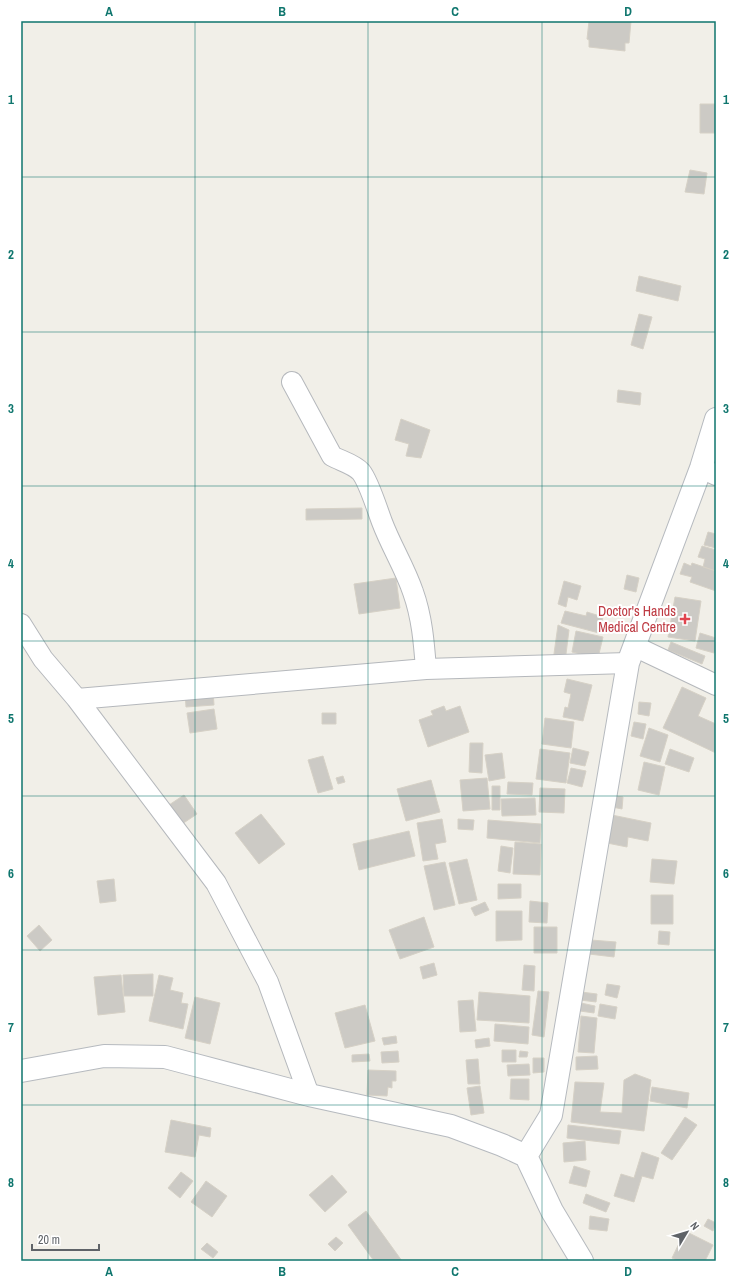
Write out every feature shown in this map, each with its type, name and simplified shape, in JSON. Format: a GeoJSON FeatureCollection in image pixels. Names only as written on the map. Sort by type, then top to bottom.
{"type":"FeatureCollection","features":[{"type":"Feature","properties":{"kind":"street"},"geometry":{"type":"LineString","coordinates":[[292,382],[332,456],[341,462],[351,465],[361,472],[366,480],[384,528],[413,591],[422,622],[426,669]]}},
{"type":"Feature","properties":{"kind":"street"},"geometry":{"type":"LineString","coordinates":[[526,1156],[551,1114],[631,654],[708,471],[716,419]]}},
{"type":"Feature","properties":{"kind":"street"},"geometry":{"type":"LineString","coordinates":[[21,624],[43,659],[77,699],[216,883],[268,982],[309,1095]]}},
{"type":"Feature","properties":{"kind":"street"},"geometry":{"type":"LineString","coordinates":[[77,699],[426,669],[631,654],[716,684]]}},
{"type":"Feature","properties":{"kind":"street"},"geometry":{"type":"LineString","coordinates":[[21,1071],[104,1056],[165,1057],[309,1095],[451,1126],[502,1145],[526,1156],[552,1211],[582,1261]]}},
{"type":"Feature","properties":{"kind":"building"},"geometry":{"type":"Polygon","coordinates":[[[589,21],[631,21],[629,43],[625,43],[625,51],[589,47],[589,40],[587,39],[589,21]]]}},
{"type":"Feature","properties":{"kind":"building"},"geometry":{"type":"Polygon","coordinates":[[[700,104],[716,104],[716,133],[700,133],[700,104]]]}},
{"type":"Feature","properties":{"kind":"building"},"geometry":{"type":"Polygon","coordinates":[[[690,170],[707,173],[704,194],[685,192],[690,170]]]}},
{"type":"Feature","properties":{"kind":"building"},"geometry":{"type":"Polygon","coordinates":[[[639,276],[681,286],[678,301],[636,291],[639,276]]]}},
{"type":"Feature","properties":{"kind":"building"},"geometry":{"type":"Polygon","coordinates":[[[639,314],[652,317],[643,349],[631,345],[639,314]]]}},
{"type":"Feature","properties":{"kind":"building"},"geometry":{"type":"Polygon","coordinates":[[[618,390],[641,393],[640,405],[617,402],[618,390]]]}},
{"type":"Feature","properties":{"kind":"building"},"geometry":{"type":"Polygon","coordinates":[[[401,419],[430,430],[421,458],[406,456],[409,444],[395,440],[401,419]]]}},
{"type":"Feature","properties":{"kind":"building"},"geometry":{"type":"Polygon","coordinates":[[[362,508],[362,519],[306,520],[306,509],[362,508]]]}},
{"type":"Feature","properties":{"kind":"building"},"geometry":{"type":"Polygon","coordinates":[[[708,532],[716,534],[716,548],[704,545],[708,532]]]}},
{"type":"Feature","properties":{"kind":"building"},"geometry":{"type":"Polygon","coordinates":[[[702,546],[716,550],[716,571],[703,567],[705,559],[698,557],[702,546]]]}},
{"type":"Feature","properties":{"kind":"building"},"geometry":{"type":"Polygon","coordinates":[[[684,563],[691,566],[692,563],[716,571],[716,591],[690,582],[692,577],[680,574],[684,563]]]}},
{"type":"Feature","properties":{"kind":"building"},"geometry":{"type":"Polygon","coordinates":[[[627,575],[639,578],[636,592],[624,589],[627,575]]]}},
{"type":"Feature","properties":{"kind":"building"},"geometry":{"type":"Polygon","coordinates":[[[396,578],[400,608],[359,614],[354,584],[396,578]]]}},
{"type":"Feature","properties":{"kind":"building"},"geometry":{"type":"Polygon","coordinates":[[[564,581],[581,586],[577,600],[568,597],[566,607],[558,604],[564,581]]]}},
{"type":"Feature","properties":{"kind":"building","name":"Doctor's Hands Medical Centre"},"geometry":{"type":"Polygon","coordinates":[[[675,597],[701,601],[695,641],[668,637],[675,597]]]}},
{"type":"Feature","properties":{"kind":"building"},"geometry":{"type":"Polygon","coordinates":[[[565,611],[586,616],[587,612],[603,617],[599,633],[561,623],[565,611]]]}},
{"type":"Feature","properties":{"kind":"building"},"geometry":{"type":"Polygon","coordinates":[[[558,625],[569,630],[565,662],[553,661],[558,625]]]}},
{"type":"Feature","properties":{"kind":"building"},"geometry":{"type":"Polygon","coordinates":[[[576,631],[603,637],[598,658],[572,652],[576,631]]]}},
{"type":"Feature","properties":{"kind":"building"},"geometry":{"type":"Polygon","coordinates":[[[700,633],[716,638],[714,653],[696,648],[700,633]]]}},
{"type":"Feature","properties":{"kind":"building"},"geometry":{"type":"Polygon","coordinates":[[[671,642],[705,656],[702,664],[668,650],[671,642]]]}},
{"type":"Feature","properties":{"kind":"building"},"geometry":{"type":"Polygon","coordinates":[[[567,679],[592,685],[583,721],[563,717],[565,707],[568,708],[571,694],[564,692],[567,679]]]}},
{"type":"Feature","properties":{"kind":"building"},"geometry":{"type":"Polygon","coordinates":[[[682,687],[706,698],[698,716],[716,724],[716,753],[663,728],[682,687]]]}},
{"type":"Feature","properties":{"kind":"building"},"geometry":{"type":"Polygon","coordinates":[[[213,691],[214,705],[186,707],[185,693],[213,691]]]}},
{"type":"Feature","properties":{"kind":"building"},"geometry":{"type":"Polygon","coordinates":[[[639,702],[651,703],[649,716],[638,714],[639,702]]]}},
{"type":"Feature","properties":{"kind":"building"},"geometry":{"type":"Polygon","coordinates":[[[444,706],[446,711],[460,706],[469,732],[428,747],[419,720],[433,715],[431,711],[444,706]]]}},
{"type":"Feature","properties":{"kind":"building"},"geometry":{"type":"Polygon","coordinates":[[[214,709],[217,729],[190,733],[187,713],[214,709]]]}},
{"type":"Feature","properties":{"kind":"building"},"geometry":{"type":"Polygon","coordinates":[[[322,713],[336,713],[336,724],[322,724],[322,713]]]}},
{"type":"Feature","properties":{"kind":"building"},"geometry":{"type":"Polygon","coordinates":[[[545,718],[574,722],[571,748],[542,744],[545,718]]]}},
{"type":"Feature","properties":{"kind":"building"},"geometry":{"type":"Polygon","coordinates":[[[634,722],[646,724],[643,739],[631,736],[634,722]]]}},
{"type":"Feature","properties":{"kind":"building"},"geometry":{"type":"Polygon","coordinates":[[[649,728],[668,735],[660,762],[640,756],[649,728]]]}},
{"type":"Feature","properties":{"kind":"building"},"geometry":{"type":"Polygon","coordinates":[[[470,743],[483,743],[482,773],[469,772],[470,743]]]}},
{"type":"Feature","properties":{"kind":"building"},"geometry":{"type":"Polygon","coordinates":[[[573,748],[589,752],[585,766],[570,763],[573,748]]]}},
{"type":"Feature","properties":{"kind":"building"},"geometry":{"type":"Polygon","coordinates":[[[540,749],[570,753],[566,783],[536,779],[540,749]]]}},
{"type":"Feature","properties":{"kind":"building"},"geometry":{"type":"Polygon","coordinates":[[[670,749],[694,758],[689,772],[665,764],[670,749]]]}},
{"type":"Feature","properties":{"kind":"building"},"geometry":{"type":"Polygon","coordinates":[[[502,753],[505,778],[489,781],[485,755],[502,753]]]}},
{"type":"Feature","properties":{"kind":"building"},"geometry":{"type":"Polygon","coordinates":[[[323,756],[333,789],[318,793],[308,760],[323,756]]]}},
{"type":"Feature","properties":{"kind":"building"},"geometry":{"type":"Polygon","coordinates":[[[644,762],[665,767],[659,795],[638,790],[644,762]]]}},
{"type":"Feature","properties":{"kind":"building"},"geometry":{"type":"Polygon","coordinates":[[[571,768],[586,771],[582,787],[567,783],[571,768]]]}},
{"type":"Feature","properties":{"kind":"building"},"geometry":{"type":"Polygon","coordinates":[[[343,776],[345,782],[338,784],[336,778],[343,776]]]}},
{"type":"Feature","properties":{"kind":"building"},"geometry":{"type":"Polygon","coordinates":[[[487,778],[490,809],[463,811],[460,780],[487,778]]]}},
{"type":"Feature","properties":{"kind":"building"},"geometry":{"type":"Polygon","coordinates":[[[431,780],[440,812],[406,821],[397,789],[431,780]]]}},
{"type":"Feature","properties":{"kind":"building"},"geometry":{"type":"Polygon","coordinates":[[[508,782],[533,783],[532,795],[507,794],[508,782]]]}},
{"type":"Feature","properties":{"kind":"building"},"geometry":{"type":"Polygon","coordinates":[[[492,786],[500,786],[500,810],[492,810],[492,786]]]}},
{"type":"Feature","properties":{"kind":"building"},"geometry":{"type":"Polygon","coordinates":[[[540,788],[565,789],[564,813],[539,812],[540,788]]]}},
{"type":"Feature","properties":{"kind":"building"},"geometry":{"type":"Polygon","coordinates":[[[184,795],[197,814],[182,824],[169,805],[184,795]]]}},
{"type":"Feature","properties":{"kind":"building"},"geometry":{"type":"Polygon","coordinates":[[[614,796],[623,797],[622,809],[612,807],[614,796]]]}},
{"type":"Feature","properties":{"kind":"building"},"geometry":{"type":"Polygon","coordinates":[[[535,798],[536,815],[502,816],[501,799],[535,798]]]}},
{"type":"Feature","properties":{"kind":"building"},"geometry":{"type":"Polygon","coordinates":[[[261,814],[285,844],[259,864],[235,833],[261,814]]]}},
{"type":"Feature","properties":{"kind":"building"},"geometry":{"type":"Polygon","coordinates":[[[607,814],[651,823],[648,841],[628,837],[627,847],[602,842],[607,814]]]}},
{"type":"Feature","properties":{"kind":"building"},"geometry":{"type":"Polygon","coordinates":[[[442,819],[446,842],[435,844],[438,859],[423,861],[417,823],[442,819]]]}},
{"type":"Feature","properties":{"kind":"building"},"geometry":{"type":"Polygon","coordinates":[[[458,819],[474,820],[473,830],[458,829],[458,819]]]}},
{"type":"Feature","properties":{"kind":"building"},"geometry":{"type":"Polygon","coordinates":[[[488,820],[541,824],[540,843],[487,838],[488,820]]]}},
{"type":"Feature","properties":{"kind":"building"},"geometry":{"type":"Polygon","coordinates":[[[409,831],[415,856],[359,870],[353,844],[409,831]]]}},
{"type":"Feature","properties":{"kind":"building"},"geometry":{"type":"Polygon","coordinates":[[[515,842],[541,844],[540,875],[513,874],[515,842]]]}},
{"type":"Feature","properties":{"kind":"building"},"geometry":{"type":"Polygon","coordinates":[[[501,846],[513,848],[510,873],[498,871],[501,846]]]}},
{"type":"Feature","properties":{"kind":"building"},"geometry":{"type":"Polygon","coordinates":[[[467,859],[477,900],[459,904],[449,863],[467,859]]]}},
{"type":"Feature","properties":{"kind":"building"},"geometry":{"type":"Polygon","coordinates":[[[652,859],[677,861],[674,884],[650,882],[652,859]]]}},
{"type":"Feature","properties":{"kind":"building"},"geometry":{"type":"Polygon","coordinates":[[[445,862],[455,905],[434,910],[424,866],[445,862]]]}},
{"type":"Feature","properties":{"kind":"building"},"geometry":{"type":"Polygon","coordinates":[[[114,879],[116,901],[100,903],[97,881],[114,879]]]}},
{"type":"Feature","properties":{"kind":"building"},"geometry":{"type":"Polygon","coordinates":[[[498,884],[521,884],[521,898],[498,899],[498,884]]]}},
{"type":"Feature","properties":{"kind":"building"},"geometry":{"type":"Polygon","coordinates":[[[651,895],[673,895],[673,924],[651,924],[651,895]]]}},
{"type":"Feature","properties":{"kind":"building"},"geometry":{"type":"Polygon","coordinates":[[[530,901],[548,903],[547,923],[529,922],[530,901]]]}},
{"type":"Feature","properties":{"kind":"building"},"geometry":{"type":"Polygon","coordinates":[[[485,902],[489,910],[475,916],[471,908],[485,902]]]}},
{"type":"Feature","properties":{"kind":"building"},"geometry":{"type":"Polygon","coordinates":[[[496,911],[522,911],[522,940],[496,941],[496,911]]]}},
{"type":"Feature","properties":{"kind":"building"},"geometry":{"type":"Polygon","coordinates":[[[424,917],[434,947],[400,959],[389,930],[424,917]]]}},
{"type":"Feature","properties":{"kind":"building"},"geometry":{"type":"Polygon","coordinates":[[[39,925],[52,940],[40,951],[27,936],[39,925]]]}},
{"type":"Feature","properties":{"kind":"building"},"geometry":{"type":"Polygon","coordinates":[[[534,927],[557,927],[557,953],[534,953],[534,927]]]}},
{"type":"Feature","properties":{"kind":"building"},"geometry":{"type":"Polygon","coordinates":[[[659,931],[670,932],[669,945],[658,944],[659,931]]]}},
{"type":"Feature","properties":{"kind":"building"},"geometry":{"type":"Polygon","coordinates":[[[591,940],[616,942],[614,957],[589,954],[591,940]]]}},
{"type":"Feature","properties":{"kind":"building"},"geometry":{"type":"Polygon","coordinates":[[[434,963],[437,975],[423,979],[420,967],[434,963]]]}},
{"type":"Feature","properties":{"kind":"building"},"geometry":{"type":"Polygon","coordinates":[[[524,965],[535,966],[534,991],[522,990],[524,965]]]}},
{"type":"Feature","properties":{"kind":"building"},"geometry":{"type":"Polygon","coordinates":[[[153,974],[153,996],[124,996],[123,975],[153,974]]]}},
{"type":"Feature","properties":{"kind":"building"},"geometry":{"type":"Polygon","coordinates":[[[121,975],[125,1012],[98,1015],[94,977],[121,975]]]}},
{"type":"Feature","properties":{"kind":"building"},"geometry":{"type":"Polygon","coordinates":[[[159,975],[173,978],[170,990],[183,993],[181,1003],[188,1004],[183,1029],[149,1021],[159,975]]]}},
{"type":"Feature","properties":{"kind":"building"},"geometry":{"type":"Polygon","coordinates":[[[607,984],[620,986],[617,998],[605,995],[607,984]]]}},
{"type":"Feature","properties":{"kind":"building"},"geometry":{"type":"Polygon","coordinates":[[[538,991],[549,992],[544,1037],[532,1035],[538,991]]]}},
{"type":"Feature","properties":{"kind":"building"},"geometry":{"type":"Polygon","coordinates":[[[479,992],[530,996],[529,1023],[477,1020],[479,992]]]}},
{"type":"Feature","properties":{"kind":"building"},"geometry":{"type":"Polygon","coordinates":[[[581,992],[597,994],[596,1002],[580,1000],[581,992]]]}},
{"type":"Feature","properties":{"kind":"building"},"geometry":{"type":"Polygon","coordinates":[[[195,997],[220,1003],[210,1044],[185,1038],[195,997]]]}},
{"type":"Feature","properties":{"kind":"building"},"geometry":{"type":"Polygon","coordinates":[[[473,1000],[476,1031],[460,1032],[458,1001],[473,1000]]]}},
{"type":"Feature","properties":{"kind":"building"},"geometry":{"type":"Polygon","coordinates":[[[581,1003],[595,1006],[594,1013],[580,1011],[581,1003]]]}},
{"type":"Feature","properties":{"kind":"building"},"geometry":{"type":"Polygon","coordinates":[[[600,1004],[617,1007],[615,1019],[598,1016],[600,1004]]]}},
{"type":"Feature","properties":{"kind":"building"},"geometry":{"type":"Polygon","coordinates":[[[365,1005],[375,1041],[345,1048],[335,1013],[365,1005]]]}},
{"type":"Feature","properties":{"kind":"building"},"geometry":{"type":"Polygon","coordinates":[[[581,1016],[597,1018],[594,1053],[578,1052],[581,1016]]]}},
{"type":"Feature","properties":{"kind":"building"},"geometry":{"type":"Polygon","coordinates":[[[495,1024],[529,1027],[528,1044],[494,1041],[495,1024]]]}},
{"type":"Feature","properties":{"kind":"building"},"geometry":{"type":"Polygon","coordinates":[[[396,1036],[397,1043],[384,1045],[382,1038],[396,1036]]]}},
{"type":"Feature","properties":{"kind":"building"},"geometry":{"type":"Polygon","coordinates":[[[489,1038],[490,1046],[476,1048],[475,1040],[489,1038]]]}},
{"type":"Feature","properties":{"kind":"building"},"geometry":{"type":"Polygon","coordinates":[[[502,1050],[516,1050],[516,1062],[502,1062],[502,1050]]]}},
{"type":"Feature","properties":{"kind":"building"},"geometry":{"type":"Polygon","coordinates":[[[398,1051],[399,1062],[382,1063],[381,1052],[398,1051]]]}},
{"type":"Feature","properties":{"kind":"building"},"geometry":{"type":"Polygon","coordinates":[[[520,1051],[528,1052],[527,1057],[519,1057],[520,1051]]]}},
{"type":"Feature","properties":{"kind":"building"},"geometry":{"type":"Polygon","coordinates":[[[369,1054],[370,1061],[352,1062],[352,1055],[369,1054]]]}},
{"type":"Feature","properties":{"kind":"building"},"geometry":{"type":"Polygon","coordinates":[[[597,1056],[598,1069],[576,1070],[576,1057],[597,1056]]]}},
{"type":"Feature","properties":{"kind":"building"},"geometry":{"type":"Polygon","coordinates":[[[533,1058],[544,1058],[544,1072],[533,1073],[533,1058]]]}},
{"type":"Feature","properties":{"kind":"building"},"geometry":{"type":"Polygon","coordinates":[[[478,1059],[480,1084],[468,1084],[466,1060],[478,1059]]]}},
{"type":"Feature","properties":{"kind":"building"},"geometry":{"type":"Polygon","coordinates":[[[529,1064],[530,1075],[508,1076],[507,1065],[529,1064]]]}},
{"type":"Feature","properties":{"kind":"building"},"geometry":{"type":"Polygon","coordinates":[[[368,1070],[396,1071],[396,1081],[392,1081],[392,1088],[388,1087],[387,1096],[367,1095],[368,1070]]]}},
{"type":"Feature","properties":{"kind":"building"},"geometry":{"type":"Polygon","coordinates":[[[635,1074],[651,1080],[644,1131],[571,1122],[575,1082],[604,1083],[600,1112],[622,1113],[624,1080],[635,1074]]]}},
{"type":"Feature","properties":{"kind":"building"},"geometry":{"type":"Polygon","coordinates":[[[511,1079],[529,1079],[529,1100],[510,1099],[511,1079]]]}},
{"type":"Feature","properties":{"kind":"building"},"geometry":{"type":"Polygon","coordinates":[[[480,1086],[484,1113],[471,1115],[467,1088],[480,1086]]]}},
{"type":"Feature","properties":{"kind":"building"},"geometry":{"type":"Polygon","coordinates":[[[652,1087],[689,1093],[687,1108],[650,1101],[652,1087]]]}},
{"type":"Feature","properties":{"kind":"building"},"geometry":{"type":"Polygon","coordinates":[[[685,1117],[697,1125],[672,1160],[661,1153],[685,1117]]]}},
{"type":"Feature","properties":{"kind":"building"},"geometry":{"type":"Polygon","coordinates":[[[171,1120],[211,1128],[210,1137],[199,1135],[195,1157],[165,1152],[171,1120]]]}},
{"type":"Feature","properties":{"kind":"building"},"geometry":{"type":"Polygon","coordinates":[[[568,1125],[621,1131],[619,1144],[567,1138],[568,1125]]]}},
{"type":"Feature","properties":{"kind":"building"},"geometry":{"type":"Polygon","coordinates":[[[585,1141],[586,1160],[564,1162],[563,1143],[585,1141]]]}},
{"type":"Feature","properties":{"kind":"building"},"geometry":{"type":"Polygon","coordinates":[[[642,1152],[659,1158],[653,1179],[642,1176],[634,1202],[614,1196],[621,1174],[634,1178],[642,1152]]]}},
{"type":"Feature","properties":{"kind":"building"},"geometry":{"type":"Polygon","coordinates":[[[574,1166],[590,1171],[586,1187],[569,1183],[574,1166]]]}},
{"type":"Feature","properties":{"kind":"building"},"geometry":{"type":"Polygon","coordinates":[[[181,1172],[193,1181],[180,1198],[168,1188],[181,1172]]]}},
{"type":"Feature","properties":{"kind":"building"},"geometry":{"type":"Polygon","coordinates":[[[332,1175],[347,1192],[325,1212],[309,1195],[332,1175]]]}},
{"type":"Feature","properties":{"kind":"building"},"geometry":{"type":"Polygon","coordinates":[[[206,1181],[227,1196],[212,1217],[191,1202],[206,1181]]]}},
{"type":"Feature","properties":{"kind":"building"},"geometry":{"type":"Polygon","coordinates":[[[586,1194],[610,1203],[606,1212],[583,1203],[586,1194]]]}},
{"type":"Feature","properties":{"kind":"building"},"geometry":{"type":"Polygon","coordinates":[[[366,1211],[402,1261],[374,1261],[348,1225],[366,1211]]]}},
{"type":"Feature","properties":{"kind":"building"},"geometry":{"type":"Polygon","coordinates":[[[590,1216],[609,1219],[607,1231],[589,1229],[590,1216]]]}},
{"type":"Feature","properties":{"kind":"building"},"geometry":{"type":"Polygon","coordinates":[[[708,1219],[716,1223],[713,1231],[704,1226],[708,1219]]]}},
{"type":"Feature","properties":{"kind":"building"},"geometry":{"type":"Polygon","coordinates":[[[685,1231],[713,1245],[705,1261],[679,1261],[672,1258],[685,1231]]]}},
{"type":"Feature","properties":{"kind":"building"},"geometry":{"type":"Polygon","coordinates":[[[336,1237],[343,1243],[335,1251],[328,1244],[336,1237]]]}},
{"type":"Feature","properties":{"kind":"building"},"geometry":{"type":"Polygon","coordinates":[[[207,1243],[218,1252],[213,1258],[201,1249],[207,1243]]]}},
{"type":"Feature","properties":{"kind":"place","name":"Doctor's Hands Medical Centre"},"geometry":{"type":"Point","coordinates":[685,619]}}]}
